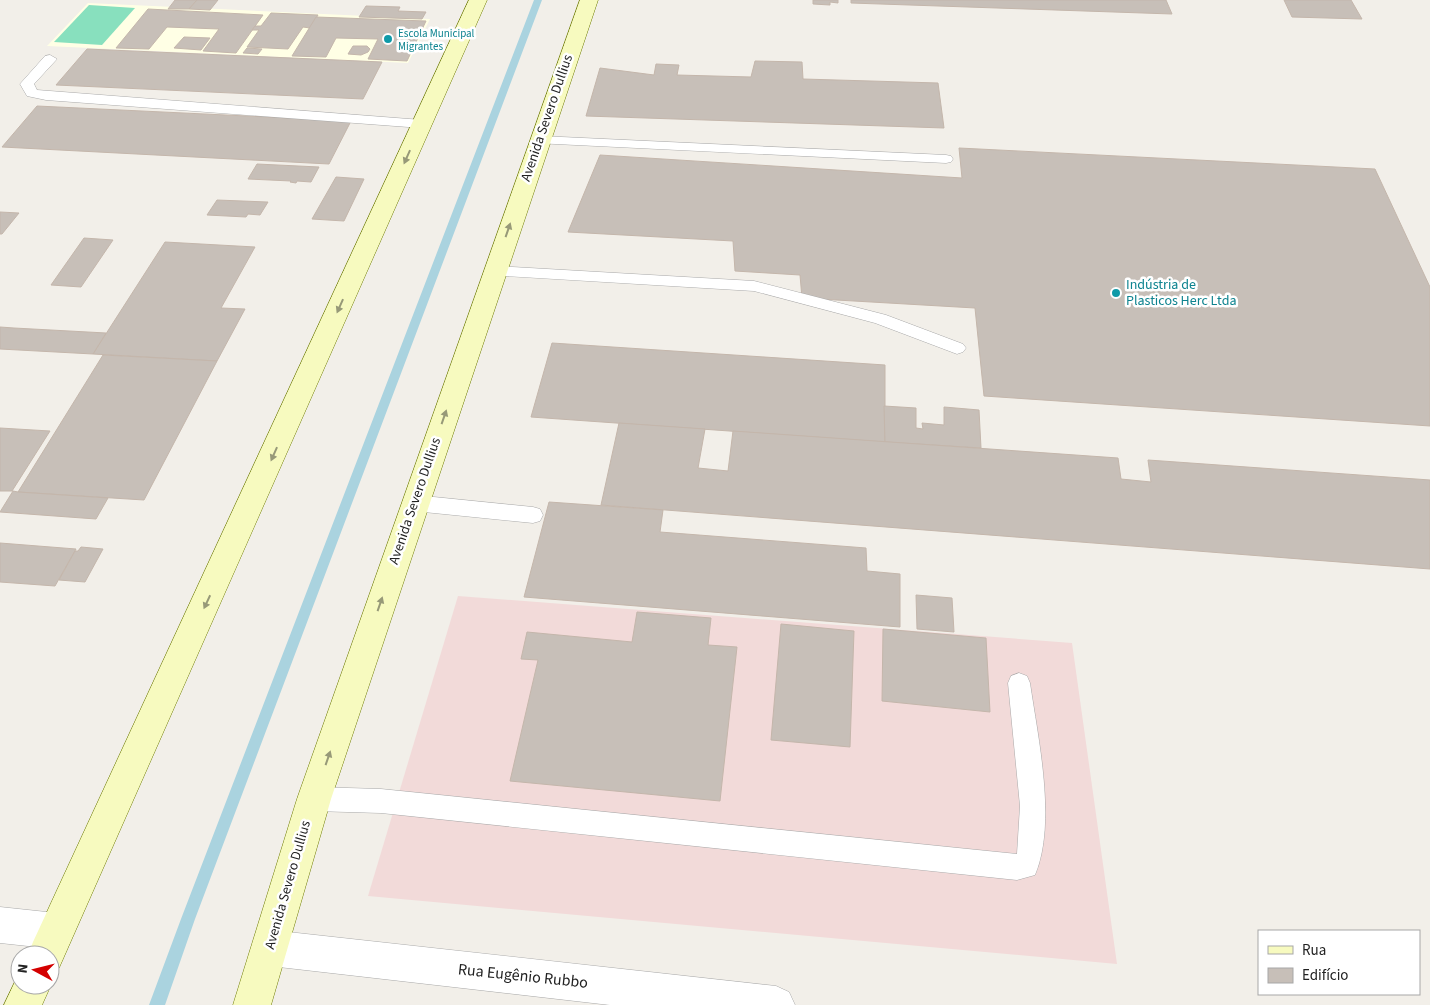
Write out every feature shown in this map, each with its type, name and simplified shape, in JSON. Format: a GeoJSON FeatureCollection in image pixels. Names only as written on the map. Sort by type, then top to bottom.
{"type":"FeatureCollection","features":[{"type":"Feature","properties":{"kind":"main road"},"geometry":{"type":"LineString","coordinates":[[51,943],[478,0]]}},
{"type":"Feature","properties":{"kind":"main road","name":"Avenida Severo Dullius"},"geometry":{"type":"LineString","coordinates":[[252,1005],[314,799],[588,0]]}},
{"type":"Feature","properties":{"kind":"street"},"geometry":{"type":"LineString","coordinates":[[0,926],[51,943]]}},
{"type":"Feature","properties":{"kind":"street","name":"Rua Eugênio Rubbo"},"geometry":{"type":"LineString","coordinates":[[270,948],[776,1005]]}},
{"type":"Feature","properties":{"kind":"lane"},"geometry":{"type":"LineString","coordinates":[[50,59],[27,84],[32,93],[46,96],[422,124]]}},
{"type":"Feature","properties":{"kind":"lane"},"geometry":{"type":"LineString","coordinates":[[540,140],[946,158]]}},
{"type":"Feature","properties":{"kind":"lane"},"geometry":{"type":"LineString","coordinates":[[495,271],[754,286],[880,319],[957,348]]}},
{"type":"Feature","properties":{"kind":"lane"},"geometry":{"type":"LineString","coordinates":[[414,503],[534,515]]}},
{"type":"Feature","properties":{"kind":"lane"},"geometry":{"type":"LineString","coordinates":[[314,799],[381,801],[1017,868],[1026,866],[1030,859],[1032,813],[1019,683]]}},
{"type":"Feature","properties":{"kind":"shaded area"},"geometry":{"type":"Polygon","coordinates":[[[88,3],[430,19],[408,63],[47,46],[88,3]]]}},
{"type":"Feature","properties":{"kind":"shaded area"},"geometry":{"type":"Polygon","coordinates":[[[458,596],[1072,643],[1117,964],[368,896],[458,596]]]}},
{"type":"Feature","properties":{"kind":"green space"},"geometry":{"type":"Polygon","coordinates":[[[89,5],[135,8],[102,45],[54,42],[89,5]]]}},
{"type":"Feature","properties":{"kind":"building"},"geometry":{"type":"Polygon","coordinates":[[[175,0],[197,0],[189,9],[168,9],[175,0]]]}},
{"type":"Feature","properties":{"kind":"building"},"geometry":{"type":"Polygon","coordinates":[[[197,0],[218,0],[210,10],[189,9],[197,0]]]}},
{"type":"Feature","properties":{"kind":"building"},"geometry":{"type":"Polygon","coordinates":[[[813,0],[838,0],[838,3],[830,2],[830,5],[813,4],[813,0]]]}},
{"type":"Feature","properties":{"kind":"building"},"geometry":{"type":"Polygon","coordinates":[[[851,0],[1166,0],[1172,14],[851,3],[851,0]]]}},
{"type":"Feature","properties":{"kind":"building"},"geometry":{"type":"Polygon","coordinates":[[[1284,0],[1351,0],[1362,19],[1292,17],[1284,0]]]}},
{"type":"Feature","properties":{"kind":"building"},"geometry":{"type":"Polygon","coordinates":[[[366,6],[400,7],[398,11],[426,12],[422,19],[359,17],[366,6]]]}},
{"type":"Feature","properties":{"kind":"building"},"geometry":{"type":"Polygon","coordinates":[[[148,9],[263,15],[236,53],[203,51],[219,29],[167,27],[149,49],[116,48],[148,9]]]}},
{"type":"Feature","properties":{"kind":"building"},"geometry":{"type":"Polygon","coordinates":[[[271,13],[318,15],[310,28],[303,27],[288,49],[247,47],[259,30],[252,30],[255,26],[261,26],[271,13]]]}},
{"type":"Feature","properties":{"kind":"building","name":"Escola Municipal Migrantes"},"geometry":{"type":"Polygon","coordinates":[[[316,17],[426,21],[407,61],[368,59],[378,39],[336,38],[326,57],[292,56],[316,17]]]}},
{"type":"Feature","properties":{"kind":"building"},"geometry":{"type":"Polygon","coordinates":[[[184,37],[210,38],[201,50],[174,48],[184,37]]]}},
{"type":"Feature","properties":{"kind":"building"},"geometry":{"type":"Polygon","coordinates":[[[353,46],[367,46],[370,49],[361,55],[348,54],[353,46]]]}},
{"type":"Feature","properties":{"kind":"building"},"geometry":{"type":"Polygon","coordinates":[[[247,48],[262,49],[258,54],[243,53],[247,48]]]}},
{"type":"Feature","properties":{"kind":"building"},"geometry":{"type":"Polygon","coordinates":[[[87,49],[382,62],[363,99],[56,85],[87,49]]]}},
{"type":"Feature","properties":{"kind":"building"},"geometry":{"type":"Polygon","coordinates":[[[755,61],[802,62],[803,79],[938,83],[944,128],[586,116],[600,68],[654,75],[656,64],[679,65],[677,75],[751,77],[755,61]]]}},
{"type":"Feature","properties":{"kind":"building"},"geometry":{"type":"Polygon","coordinates":[[[37,106],[351,121],[329,164],[2,147],[37,106]]]}},
{"type":"Feature","properties":{"kind":"building","name":"Indústria de Plasticos Herc Ltda"},"geometry":{"type":"Polygon","coordinates":[[[959,148],[1375,169],[1430,287],[1430,426],[984,396],[975,308],[802,298],[800,275],[735,271],[733,241],[568,232],[600,155],[962,178],[959,148]]]}},
{"type":"Feature","properties":{"kind":"building"},"geometry":{"type":"Polygon","coordinates":[[[257,164],[319,167],[311,182],[297,181],[296,183],[291,181],[248,179],[257,164]]]}},
{"type":"Feature","properties":{"kind":"building"},"geometry":{"type":"Polygon","coordinates":[[[336,177],[364,179],[344,221],[312,219],[336,177]]]}},
{"type":"Feature","properties":{"kind":"building"},"geometry":{"type":"Polygon","coordinates":[[[217,200],[268,202],[260,215],[248,214],[246,217],[207,215],[217,200]]]}},
{"type":"Feature","properties":{"kind":"building"},"geometry":{"type":"Polygon","coordinates":[[[0,212],[19,213],[2,234],[0,234],[0,212]]]}},
{"type":"Feature","properties":{"kind":"building"},"geometry":{"type":"Polygon","coordinates":[[[84,238],[113,240],[81,287],[51,285],[84,238]]]}},
{"type":"Feature","properties":{"kind":"building"},"geometry":{"type":"Polygon","coordinates":[[[165,242],[255,247],[221,308],[245,309],[217,361],[93,354],[165,242]]]}},
{"type":"Feature","properties":{"kind":"building"},"geometry":{"type":"Polygon","coordinates":[[[0,327],[106,333],[93,354],[0,349],[0,327]]]}},
{"type":"Feature","properties":{"kind":"building"},"geometry":{"type":"Polygon","coordinates":[[[552,343],[885,365],[885,442],[531,417],[552,343]]]}},
{"type":"Feature","properties":{"kind":"building"},"geometry":{"type":"Polygon","coordinates":[[[103,355],[217,361],[144,500],[18,492],[103,355]]]}},
{"type":"Feature","properties":{"kind":"building"},"geometry":{"type":"Polygon","coordinates":[[[884,406],[916,408],[916,428],[923,429],[922,423],[944,425],[944,407],[979,410],[981,448],[885,442],[884,406]]]}},
{"type":"Feature","properties":{"kind":"building"},"geometry":{"type":"Polygon","coordinates":[[[619,423],[705,429],[698,468],[728,471],[733,431],[1118,458],[1121,479],[1151,482],[1148,460],[1430,480],[1430,569],[601,505],[619,423]]]}},
{"type":"Feature","properties":{"kind":"building"},"geometry":{"type":"Polygon","coordinates":[[[0,428],[50,431],[12,491],[0,491],[0,428]]]}},
{"type":"Feature","properties":{"kind":"building"},"geometry":{"type":"Polygon","coordinates":[[[13,491],[108,498],[96,519],[0,512],[13,491]]]}},
{"type":"Feature","properties":{"kind":"building"},"geometry":{"type":"Polygon","coordinates":[[[549,502],[663,510],[660,532],[866,548],[867,571],[900,574],[900,627],[524,597],[549,502]]]}},
{"type":"Feature","properties":{"kind":"building"},"geometry":{"type":"Polygon","coordinates":[[[0,543],[76,549],[55,586],[0,582],[0,543]]]}},
{"type":"Feature","properties":{"kind":"building"},"geometry":{"type":"Polygon","coordinates":[[[81,547],[103,549],[85,582],[59,580],[75,551],[78,551],[81,547]]]}},
{"type":"Feature","properties":{"kind":"building"},"geometry":{"type":"Polygon","coordinates":[[[916,595],[952,598],[954,632],[917,629],[916,595]]]}},
{"type":"Feature","properties":{"kind":"building"},"geometry":{"type":"Polygon","coordinates":[[[637,612],[711,618],[708,645],[737,647],[720,801],[510,781],[538,660],[521,659],[527,632],[632,642],[637,612]]]}},
{"type":"Feature","properties":{"kind":"building"},"geometry":{"type":"Polygon","coordinates":[[[781,624],[854,631],[850,747],[771,740],[781,624]]]}},
{"type":"Feature","properties":{"kind":"building"},"geometry":{"type":"Polygon","coordinates":[[[883,629],[986,638],[990,712],[882,701],[883,629]]]}},
{"type":"Feature","properties":{"kind":"waterway"},"geometry":{"type":"LineString","coordinates":[[157,1005],[538,0]]}},
{"type":"Feature","properties":{"kind":"place","name":"Escola Municipal Migrantes"},"geometry":{"type":"Point","coordinates":[388,39]}},
{"type":"Feature","properties":{"kind":"place","name":"Indústria de Plasticos Herc Ltda"},"geometry":{"type":"Point","coordinates":[1116,293]}}]}
